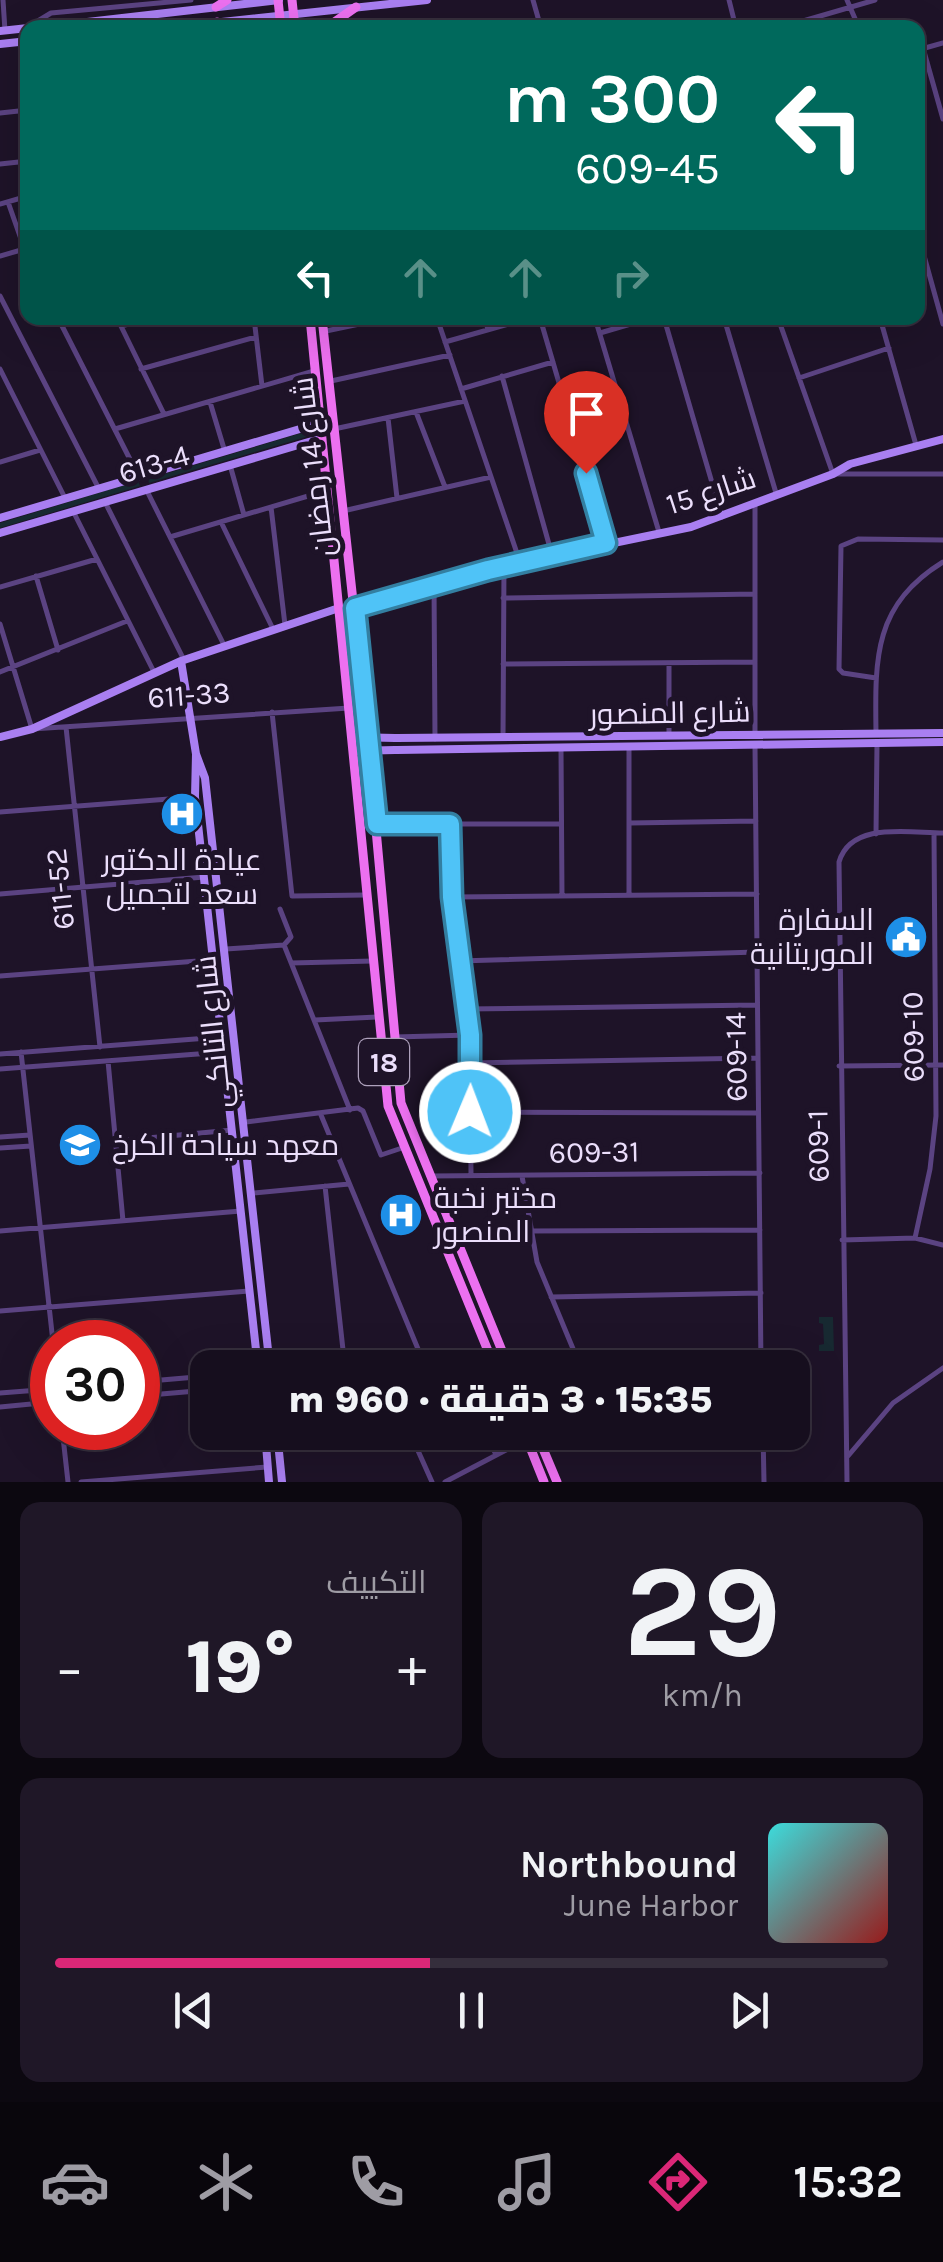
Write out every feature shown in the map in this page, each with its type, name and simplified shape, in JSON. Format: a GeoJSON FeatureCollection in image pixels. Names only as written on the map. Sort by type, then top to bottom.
{"type":"FeatureCollection","features":[{"type":"Feature","properties":{"kind":"main road"},"geometry":{"type":"LineString","coordinates":[[216,6],[227,0]]}},
{"type":"Feature","properties":{"kind":"main road"},"geometry":{"type":"LineString","coordinates":[[279,0],[280,20]]}},
{"type":"Feature","properties":{"kind":"main road"},"geometry":{"type":"LineString","coordinates":[[292,0],[294,20]]}},
{"type":"Feature","properties":{"kind":"main road"},"geometry":{"type":"LineString","coordinates":[[337,20],[356,7]]}},
{"type":"Feature","properties":{"kind":"main road","name":"شارع 14 رمضان"},"geometry":{"type":"LineString","coordinates":[[311,325],[388,1106],[488,1350]]}},
{"type":"Feature","properties":{"kind":"main road","name":"شارع 14 رمضان"},"geometry":{"type":"LineString","coordinates":[[322,325],[355,607],[403,1110],[502,1350]]}},
{"type":"Feature","properties":{"kind":"main road"},"geometry":{"type":"LineString","coordinates":[[534,1450],[544,1482]]}},
{"type":"Feature","properties":{"kind":"main road"},"geometry":{"type":"LineString","coordinates":[[538,1450],[557,1482]]}},
{"type":"Feature","properties":{"kind":"street"},"geometry":{"type":"LineString","coordinates":[[3,0],[3,31]]}},
{"type":"Feature","properties":{"kind":"street"},"geometry":{"type":"LineString","coordinates":[[164,9],[191,0]]}},
{"type":"Feature","properties":{"kind":"street"},"geometry":{"type":"LineString","coordinates":[[86,20],[279,0]]}},
{"type":"Feature","properties":{"kind":"street"},"geometry":{"type":"LineString","coordinates":[[235,20],[427,0]]}},
{"type":"Feature","properties":{"kind":"street"},"geometry":{"type":"LineString","coordinates":[[810,20],[850,3],[875,0]]}},
{"type":"Feature","properties":{"kind":"street"},"geometry":{"type":"LineString","coordinates":[[925,64],[943,119]]}},
{"type":"Feature","properties":{"kind":"street"},"geometry":{"type":"LineString","coordinates":[[4,203],[20,238]]}},
{"type":"Feature","properties":{"kind":"street"},"geometry":{"type":"LineString","coordinates":[[925,259],[943,324]]}},
{"type":"Feature","properties":{"kind":"street"},"geometry":{"type":"LineString","coordinates":[[0,296],[98,489]]}},
{"type":"Feature","properties":{"kind":"street"},"geometry":{"type":"LineString","coordinates":[[62,325],[139,477]]}},
{"type":"Feature","properties":{"kind":"street"},"geometry":{"type":"LineString","coordinates":[[125,325],[121,326],[164,414]]}},
{"type":"Feature","properties":{"kind":"street"},"geometry":{"type":"LineString","coordinates":[[255,325],[262,386]]}},
{"type":"Feature","properties":{"kind":"street"},"geometry":{"type":"LineString","coordinates":[[323,332],[353,325]]}},
{"type":"Feature","properties":{"kind":"street"},"geometry":{"type":"LineString","coordinates":[[439,325],[520,562]]}},
{"type":"Feature","properties":{"kind":"street"},"geometry":{"type":"LineString","coordinates":[[487,325],[488,330]]}},
{"type":"Feature","properties":{"kind":"street"},"geometry":{"type":"LineString","coordinates":[[445,342],[506,325]]}},
{"type":"Feature","properties":{"kind":"street"},"geometry":{"type":"LineString","coordinates":[[542,325],[606,543]]}},
{"type":"Feature","properties":{"kind":"street"},"geometry":{"type":"LineString","coordinates":[[597,325],[658,532]]}},
{"type":"Feature","properties":{"kind":"street"},"geometry":{"type":"LineString","coordinates":[[600,333],[628,325]]}},
{"type":"Feature","properties":{"kind":"street"},"geometry":{"type":"LineString","coordinates":[[666,325],[722,517]]}},
{"type":"Feature","properties":{"kind":"street"},"geometry":{"type":"LineString","coordinates":[[726,325],[776,493]]}},
{"type":"Feature","properties":{"kind":"street"},"geometry":{"type":"LineString","coordinates":[[781,325],[833,474],[943,474]]}},
{"type":"Feature","properties":{"kind":"street"},"geometry":{"type":"LineString","coordinates":[[882,325],[916,445]]}},
{"type":"Feature","properties":{"kind":"street"},"geometry":{"type":"LineString","coordinates":[[141,369],[256,337]]}},
{"type":"Feature","properties":{"kind":"street"},"geometry":{"type":"LineString","coordinates":[[799,378],[889,348]]}},
{"type":"Feature","properties":{"kind":"street"},"geometry":{"type":"LineString","coordinates":[[328,382],[450,355]]}},
{"type":"Feature","properties":{"kind":"street"},"geometry":{"type":"LineString","coordinates":[[461,388],[552,362]]}},
{"type":"Feature","properties":{"kind":"street"},"geometry":{"type":"LineString","coordinates":[[0,369],[66,498]]}},
{"type":"Feature","properties":{"kind":"street"},"geometry":{"type":"LineString","coordinates":[[115,429],[316,370]]}},
{"type":"Feature","properties":{"kind":"street"},"geometry":{"type":"LineString","coordinates":[[502,376],[552,555]]}},
{"type":"Feature","properties":{"kind":"street"},"geometry":{"type":"LineString","coordinates":[[566,403],[616,389]]}},
{"type":"Feature","properties":{"kind":"street"},"geometry":{"type":"LineString","coordinates":[[210,401],[226,452]]}},
{"type":"Feature","properties":{"kind":"street"},"geometry":{"type":"LineString","coordinates":[[334,429],[465,401]]}},
{"type":"Feature","properties":{"kind":"street"},"geometry":{"type":"LineString","coordinates":[[416,412],[445,487]]}},
{"type":"Feature","properties":{"kind":"street"},"geometry":{"type":"LineString","coordinates":[[388,418],[397,498]]}},
{"type":"Feature","properties":{"kind":"street","name":"613-4"},"geometry":{"type":"LineString","coordinates":[[0,518],[320,423]]}},
{"type":"Feature","properties":{"kind":"street","name":"613-4"},"geometry":{"type":"LineString","coordinates":[[0,533],[322,438]]}},
{"type":"Feature","properties":{"kind":"street","name":"شارع 15"},"geometry":{"type":"LineString","coordinates":[[355,607],[520,562],[692,527],[850,464],[943,439]]}},
{"type":"Feature","properties":{"kind":"street"},"geometry":{"type":"LineString","coordinates":[[0,462],[41,450]]}},
{"type":"Feature","properties":{"kind":"street"},"geometry":{"type":"LineString","coordinates":[[230,465],[244,515]]}},
{"type":"Feature","properties":{"kind":"street"},"geometry":{"type":"LineString","coordinates":[[342,510],[491,477]]}},
{"type":"Feature","properties":{"kind":"street"},"geometry":{"type":"LineString","coordinates":[[146,490],[224,645]]}},
{"type":"Feature","properties":{"kind":"street"},"geometry":{"type":"LineString","coordinates":[[170,536],[327,490]]}},
{"type":"Feature","properties":{"kind":"street"},"geometry":{"type":"LineString","coordinates":[[105,502],[183,660]]}},
{"type":"Feature","properties":{"kind":"street"},"geometry":{"type":"LineString","coordinates":[[755,504],[755,734]]}},
{"type":"Feature","properties":{"kind":"street"},"geometry":{"type":"LineString","coordinates":[[272,507],[285,625]]}},
{"type":"Feature","properties":{"kind":"street"},"geometry":{"type":"LineString","coordinates":[[73,511],[154,672]]}},
{"type":"Feature","properties":{"kind":"street"},"geometry":{"type":"LineString","coordinates":[[221,522],[273,629]]}},
{"type":"Feature","properties":{"kind":"street"},"geometry":{"type":"LineString","coordinates":[[876,678],[839,669],[841,546],[858,539],[943,540]]}},
{"type":"Feature","properties":{"kind":"street"},"geometry":{"type":"LineString","coordinates":[[0,587],[97,558]]}},
{"type":"Feature","properties":{"kind":"street"},"geometry":{"type":"LineString","coordinates":[[943,562],[917,579],[896,605],[880,642],[876,678],[876,834],[943,833]]}},
{"type":"Feature","properties":{"kind":"street"},"geometry":{"type":"LineString","coordinates":[[503,738],[504,566]]}},
{"type":"Feature","properties":{"kind":"street"},"geometry":{"type":"LineString","coordinates":[[36,576],[58,650]]}},
{"type":"Feature","properties":{"kind":"street"},"geometry":{"type":"LineString","coordinates":[[434,585],[436,739]]}},
{"type":"Feature","properties":{"kind":"street"},"geometry":{"type":"LineString","coordinates":[[504,598],[755,594]]}},
{"type":"Feature","properties":{"kind":"street"},"geometry":{"type":"LineString","coordinates":[[0,736],[32,728],[183,660],[339,608]]}},
{"type":"Feature","properties":{"kind":"street"},"geometry":{"type":"LineString","coordinates":[[0,672],[127,621]]}},
{"type":"Feature","properties":{"kind":"street"},"geometry":{"type":"LineString","coordinates":[[0,624],[32,728]]}},
{"type":"Feature","properties":{"kind":"street","name":"شارع التانكي"},"geometry":{"type":"LineString","coordinates":[[183,660],[196,754],[195,797],[256,1350]]}},
{"type":"Feature","properties":{"kind":"street"},"geometry":{"type":"LineString","coordinates":[[503,664],[755,662]]}},
{"type":"Feature","properties":{"kind":"street"},"geometry":{"type":"LineString","coordinates":[[669,663],[669,736]]}},
{"type":"Feature","properties":{"kind":"street","name":"611-33"},"geometry":{"type":"LineString","coordinates":[[32,728],[349,708]]}},
{"type":"Feature","properties":{"kind":"street"},"geometry":{"type":"LineString","coordinates":[[272,712],[292,896],[366,895]]}},
{"type":"Feature","properties":{"kind":"street","name":"611-52"},"geometry":{"type":"LineString","coordinates":[[66,726],[100,1048]]}},
{"type":"Feature","properties":{"kind":"street","name":"شارع المنصور"},"geometry":{"type":"LineString","coordinates":[[353,751],[755,745],[943,733]]}},
{"type":"Feature","properties":{"kind":"street","name":"شارع المنصور"},"geometry":{"type":"LineString","coordinates":[[352,737],[755,734],[943,742]]}},
{"type":"Feature","properties":{"kind":"street","name":"609-14"},"geometry":{"type":"LineString","coordinates":[[755,745],[761,1350]]}},
{"type":"Feature","properties":{"kind":"street"},"geometry":{"type":"LineString","coordinates":[[561,747],[562,896]]}},
{"type":"Feature","properties":{"kind":"street"},"geometry":{"type":"LineString","coordinates":[[629,747],[630,895]]}},
{"type":"Feature","properties":{"kind":"street","name":"شارع التانكي"},"geometry":{"type":"LineString","coordinates":[[196,754],[205,778],[226,949],[268,1350]]}},
{"type":"Feature","properties":{"kind":"street"},"geometry":{"type":"LineString","coordinates":[[0,812],[195,797]]}},
{"type":"Feature","properties":{"kind":"street"},"geometry":{"type":"LineString","coordinates":[[630,823],[756,821]]}},
{"type":"Feature","properties":{"kind":"street"},"geometry":{"type":"LineString","coordinates":[[377,824],[561,824]]}},
{"type":"Feature","properties":{"kind":"street"},"geometry":{"type":"LineString","coordinates":[[450,824],[458,961],[470,1035],[471,1174]]}},
{"type":"Feature","properties":{"kind":"street","name":"609-10"},"geometry":{"type":"LineString","coordinates":[[915,1238],[932,1152],[940,1065],[934,833]]}},
{"type":"Feature","properties":{"kind":"street","name":"609-1"},"geometry":{"type":"LineString","coordinates":[[846,1482],[839,862],[848,843],[858,836],[876,834]]}},
{"type":"Feature","properties":{"kind":"street"},"geometry":{"type":"LineString","coordinates":[[201,854],[214,853]]}},
{"type":"Feature","properties":{"kind":"street"},"geometry":{"type":"LineString","coordinates":[[0,894],[204,878]]}},
{"type":"Feature","properties":{"kind":"street"},"geometry":{"type":"LineString","coordinates":[[452,897],[757,894]]}},
{"type":"Feature","properties":{"kind":"street"},"geometry":{"type":"LineString","coordinates":[[226,949],[284,944],[291,937],[280,910]]}},
{"type":"Feature","properties":{"kind":"street"},"geometry":{"type":"LineString","coordinates":[[284,944],[350,1110]]}},
{"type":"Feature","properties":{"kind":"street"},"geometry":{"type":"LineString","coordinates":[[934,948],[943,948]]}},
{"type":"Feature","properties":{"kind":"street"},"geometry":{"type":"LineString","coordinates":[[458,961],[758,952]]}},
{"type":"Feature","properties":{"kind":"street"},"geometry":{"type":"LineString","coordinates":[[0,976],[213,960]]}},
{"type":"Feature","properties":{"kind":"street"},"geometry":{"type":"LineString","coordinates":[[292,962],[373,961]]}},
{"type":"Feature","properties":{"kind":"street"},"geometry":{"type":"LineString","coordinates":[[467,1010],[758,1004]]}},
{"type":"Feature","properties":{"kind":"street"},"geometry":{"type":"LineString","coordinates":[[316,1020],[379,1017]]}},
{"type":"Feature","properties":{"kind":"street"},"geometry":{"type":"LineString","coordinates":[[394,1037],[470,1035]]}},
{"type":"Feature","properties":{"kind":"street"},"geometry":{"type":"LineString","coordinates":[[0,1054],[222,1037]]}},
{"type":"Feature","properties":{"kind":"street"},"geometry":{"type":"LineString","coordinates":[[21,1052],[50,1320]]}},
{"type":"Feature","properties":{"kind":"street"},"geometry":{"type":"LineString","coordinates":[[0,1069],[224,1052]]}},
{"type":"Feature","properties":{"kind":"street"},"geometry":{"type":"LineString","coordinates":[[471,1063],[758,1058]]}},
{"type":"Feature","properties":{"kind":"street"},"geometry":{"type":"LineString","coordinates":[[108,1061],[123,1221]]}},
{"type":"Feature","properties":{"kind":"street"},"geometry":{"type":"LineString","coordinates":[[839,1066],[940,1065]]}},
{"type":"Feature","properties":{"kind":"street"},"geometry":{"type":"LineString","coordinates":[[246,1122],[363,1111],[381,1155],[404,1147]]}},
{"type":"Feature","properties":{"kind":"street"},"geometry":{"type":"LineString","coordinates":[[470,1112],[759,1113]]}},
{"type":"Feature","properties":{"kind":"street"},"geometry":{"type":"LineString","coordinates":[[321,1115],[418,1350]]}},
{"type":"Feature","properties":{"kind":"street"},"geometry":{"type":"LineString","coordinates":[[116,1141],[232,1130]]}},
{"type":"Feature","properties":{"kind":"street"},"geometry":{"type":"LineString","coordinates":[[0,1137],[30,1134]]}},
{"type":"Feature","properties":{"kind":"street"},"geometry":{"type":"LineString","coordinates":[[0,1148],[31,1146]]}},
{"type":"Feature","properties":{"kind":"street","name":"609-31"},"geometry":{"type":"LineString","coordinates":[[429,1176],[760,1173]]}},
{"type":"Feature","properties":{"kind":"street"},"geometry":{"type":"LineString","coordinates":[[522,1176],[537,1262],[574,1350]]}},
{"type":"Feature","properties":{"kind":"street"},"geometry":{"type":"LineString","coordinates":[[253,1193],[350,1184]]}},
{"type":"Feature","properties":{"kind":"street"},"geometry":{"type":"LineString","coordinates":[[325,1186],[346,1350]]}},
{"type":"Feature","properties":{"kind":"street"},"geometry":{"type":"LineString","coordinates":[[0,1230],[241,1211]]}},
{"type":"Feature","properties":{"kind":"street"},"geometry":{"type":"LineString","coordinates":[[530,1230],[760,1230]]}},
{"type":"Feature","properties":{"kind":"street"},"geometry":{"type":"LineString","coordinates":[[842,1240],[915,1238],[943,1245]]}},
{"type":"Feature","properties":{"kind":"street"},"geometry":{"type":"LineString","coordinates":[[245,1250],[257,1250]]}},
{"type":"Feature","properties":{"kind":"street"},"geometry":{"type":"LineString","coordinates":[[0,1311],[249,1291]]}},
{"type":"Feature","properties":{"kind":"street"},"geometry":{"type":"LineString","coordinates":[[551,1297],[760,1293]]}},
{"type":"Feature","properties":{"kind":"street"},"geometry":{"type":"LineString","coordinates":[[846,1458],[894,1402],[943,1368]]}},
{"type":"Feature","properties":{"kind":"street"},"geometry":{"type":"LineString","coordinates":[[160,1380],[190,1378]]}},
{"type":"Feature","properties":{"kind":"street"},"geometry":{"type":"LineString","coordinates":[[0,1393],[30,1391]]}},
{"type":"Feature","properties":{"kind":"street"},"geometry":{"type":"LineString","coordinates":[[160,1394],[190,1392]]}},
{"type":"Feature","properties":{"kind":"street"},"geometry":{"type":"LineString","coordinates":[[0,1406],[30,1404]]}},
{"type":"Feature","properties":{"kind":"street"},"geometry":{"type":"LineString","coordinates":[[64,1450],[68,1482]]}},
{"type":"Feature","properties":{"kind":"street"},"geometry":{"type":"LineString","coordinates":[[267,1450],[269,1482]]}},
{"type":"Feature","properties":{"kind":"street"},"geometry":{"type":"LineString","coordinates":[[279,1450],[282,1482]]}},
{"type":"Feature","properties":{"kind":"street"},"geometry":{"type":"LineString","coordinates":[[417,1450],[432,1482]]}},
{"type":"Feature","properties":{"kind":"street"},"geometry":{"type":"LineString","coordinates":[[494,1450],[496,1456]]}},
{"type":"Feature","properties":{"kind":"street"},"geometry":{"type":"LineString","coordinates":[[445,1482],[505,1450]]}},
{"type":"Feature","properties":{"kind":"street"},"geometry":{"type":"LineString","coordinates":[[763,1450],[764,1482]]}},
{"type":"Feature","properties":{"kind":"street"},"geometry":{"type":"LineString","coordinates":[[81,1482],[268,1467]]}},
{"type":"Feature","properties":{"kind":"shaded area"},"geometry":{"type":"Polygon","coordinates":[[[305,432],[306,437],[149,483],[148,479],[305,432]]]}},
{"type":"Feature","properties":{"kind":"shaded area"},"geometry":{"type":"Polygon","coordinates":[[[138,481],[140,486],[0,528],[0,523],[138,481]]]}},
{"type":"Feature","properties":{"kind":"shaded area"},"geometry":{"type":"Polygon","coordinates":[[[819,1317],[833,1317],[834,1351],[819,1351],[819,1345],[824,1344],[819,1317]]]}},
{"type":"Feature","properties":{"kind":"place","name":"عيادة الدكتور سعد لتجميل"},"geometry":{"type":"Point","coordinates":[182,814]}},
{"type":"Feature","properties":{"kind":"place","name":"السفارة الموريتانية"},"geometry":{"type":"Point","coordinates":[906,937]}},
{"type":"Feature","properties":{"kind":"place","name":"معهد سياحة الكرخ"},"geometry":{"type":"Point","coordinates":[80,1145]}},
{"type":"Feature","properties":{"kind":"place","name":"مختبر نخبة المنصور"},"geometry":{"type":"Point","coordinates":[401,1215]}},
{"type":"Feature","properties":{"kind":"route"},"geometry":{"type":"LineString","coordinates":[[470,1112],[470,1035],[458,961],[450,824],[377,824],[355,608],[488,570],[606,543],[586,473]]}}]}
